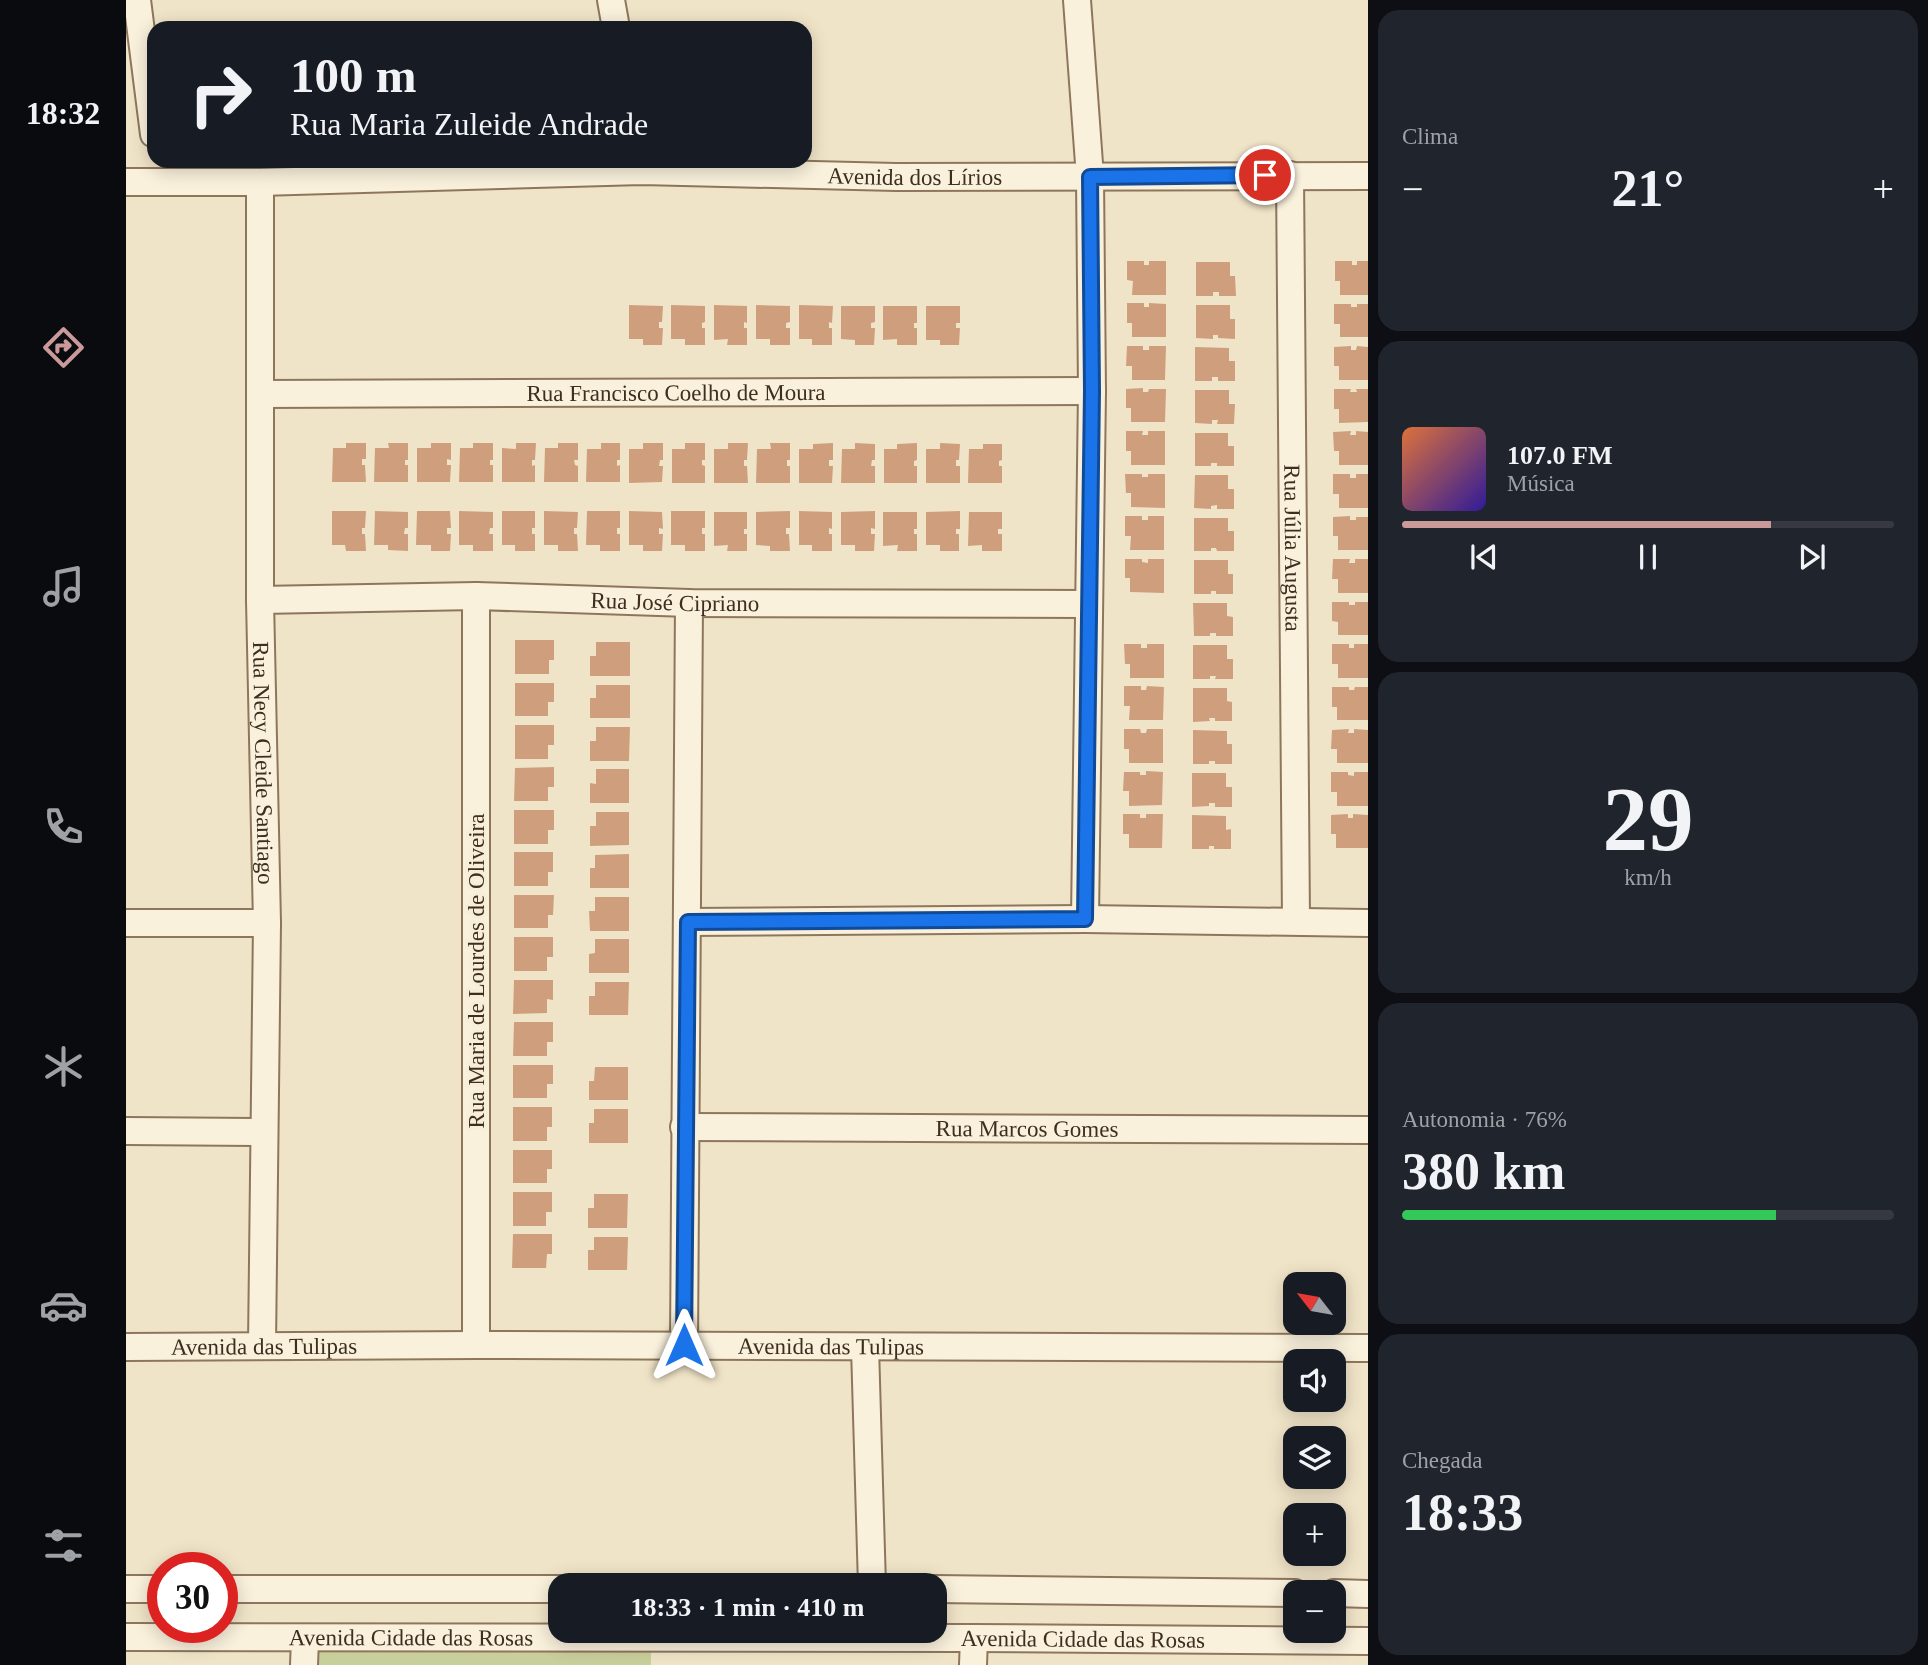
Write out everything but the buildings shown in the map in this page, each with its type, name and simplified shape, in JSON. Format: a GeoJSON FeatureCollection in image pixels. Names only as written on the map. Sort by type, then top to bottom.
{"type":"FeatureCollection","features":[{"type":"Feature","properties":{"kind":"street"},"geometry":{"type":"LineString","coordinates":[[137,0],[147,79]]}},
{"type":"Feature","properties":{"kind":"street"},"geometry":{"type":"LineString","coordinates":[[611,0],[615,21]]}},
{"type":"Feature","properties":{"kind":"street"},"geometry":{"type":"LineString","coordinates":[[1077,0],[1090,177],[1092,391],[1085,919]]}},
{"type":"Feature","properties":{"kind":"street","name":"Avenida dos Lírios"},"geometry":{"type":"LineString","coordinates":[[126,182],[159,171],[260,182],[593,168]]}},
{"type":"Feature","properties":{"kind":"street","name":"Avenida dos Lírios"},"geometry":{"type":"LineString","coordinates":[[685,168],[883,177],[1368,176]]}},
{"type":"Feature","properties":{"kind":"street","name":"Rua Júlia Augusta"},"geometry":{"type":"LineString","coordinates":[[1290,175],[1296,920]]}},
{"type":"Feature","properties":{"kind":"street","name":"Rua Necy Cleide Santiago"},"geometry":{"type":"LineString","coordinates":[[260,182],[260,600],[267,923],[262,1345]]}},
{"type":"Feature","properties":{"kind":"street","name":"Rua Francisco Coelho de Moura"},"geometry":{"type":"LineString","coordinates":[[260,394],[1092,391]]}},
{"type":"Feature","properties":{"kind":"street","name":"Rua José Cipriano"},"geometry":{"type":"LineString","coordinates":[[260,600],[476,596],[689,603],[1088,604]]}},
{"type":"Feature","properties":{"kind":"street","name":"Rua Maria de Lourdes de Oliveira"},"geometry":{"type":"LineString","coordinates":[[476,596],[476,1345]]}},
{"type":"Feature","properties":{"kind":"street"},"geometry":{"type":"LineString","coordinates":[[684,1345],[689,603]]}},
{"type":"Feature","properties":{"kind":"street"},"geometry":{"type":"LineString","coordinates":[[688,922],[1085,919],[1368,923]]}},
{"type":"Feature","properties":{"kind":"street"},"geometry":{"type":"LineString","coordinates":[[126,923],[267,923]]}},
{"type":"Feature","properties":{"kind":"street","name":"Rua Marcos Gomes"},"geometry":{"type":"LineString","coordinates":[[684,1127],[1368,1130]]}},
{"type":"Feature","properties":{"kind":"street"},"geometry":{"type":"LineString","coordinates":[[126,1131],[263,1132]]}},
{"type":"Feature","properties":{"kind":"street","name":"Avenida das Tulipas"},"geometry":{"type":"LineString","coordinates":[[126,1347],[684,1345],[1368,1348]]}},
{"type":"Feature","properties":{"kind":"street"},"geometry":{"type":"LineString","coordinates":[[865,1347],[872,1573]]}},
{"type":"Feature","properties":{"kind":"street"},"geometry":{"type":"LineString","coordinates":[[126,1589],[147,1589]]}},
{"type":"Feature","properties":{"kind":"street"},"geometry":{"type":"LineString","coordinates":[[238,1589],[548,1589]]}},
{"type":"Feature","properties":{"kind":"street","name":"Avenida Cidade das Rosas"},"geometry":{"type":"LineString","coordinates":[[947,1589],[1283,1593]]}},
{"type":"Feature","properties":{"kind":"street"},"geometry":{"type":"LineString","coordinates":[[1346,1594],[1368,1594]]}},
{"type":"Feature","properties":{"kind":"street","name":"Avenida Cidade das Rosas"},"geometry":{"type":"LineString","coordinates":[[126,1637],[305,1652],[604,1643]]}},
{"type":"Feature","properties":{"kind":"street","name":"Avenida Cidade das Rosas"},"geometry":{"type":"LineString","coordinates":[[947,1637],[1368,1641]]}},
{"type":"Feature","properties":{"kind":"street"},"geometry":{"type":"LineString","coordinates":[[973,1665],[974,1638]]}},
{"type":"Feature","properties":{"kind":"green space"},"geometry":{"type":"Polygon","coordinates":[[[319,1650],[651,1652],[651,1665],[318,1665],[319,1650]]]}},
{"type":"Feature","properties":{"kind":"route"},"geometry":{"type":"LineString","coordinates":[[684,1345],[688,922],[1085,919],[1092,391],[1090,177],[1265,175]]}}]}
